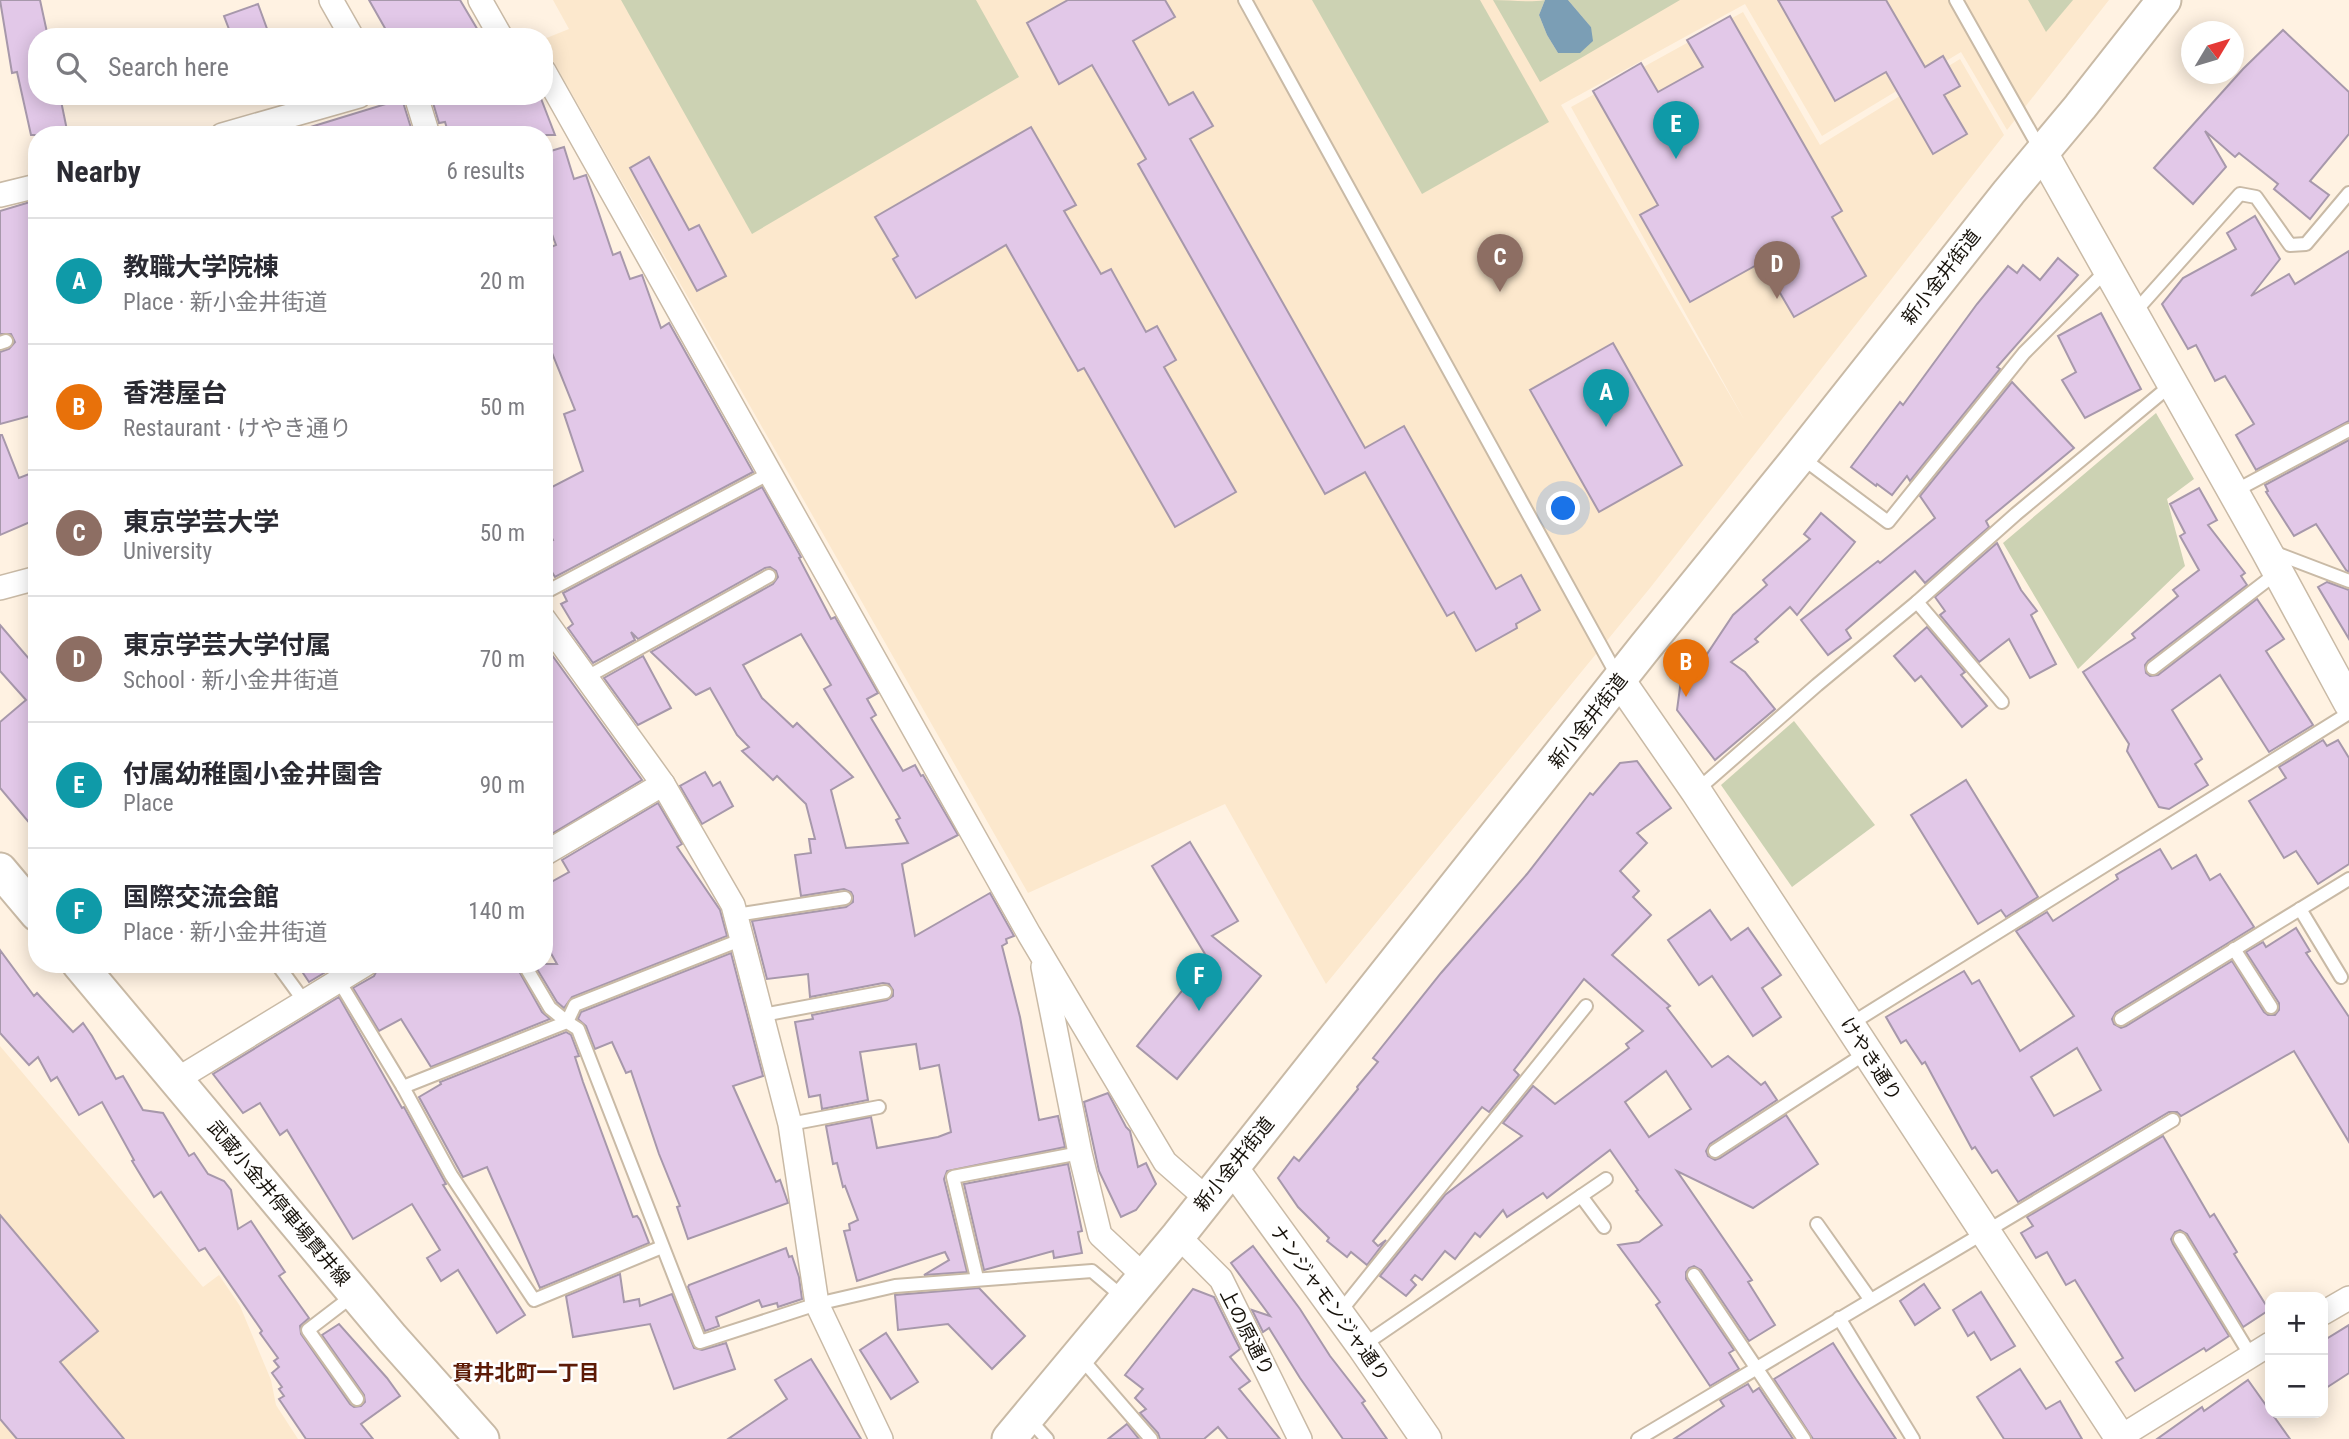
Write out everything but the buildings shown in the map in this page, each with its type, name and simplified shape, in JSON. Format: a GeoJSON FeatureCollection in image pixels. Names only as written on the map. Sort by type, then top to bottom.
{"type":"FeatureCollection","features":[{"type":"Feature","properties":{"kind":"main road","name":"新小金井街道"},"geometry":{"type":"LineString","coordinates":[[1027,1432],[1078,1355],[1178,1236],[2164,0]]}},
{"type":"Feature","properties":{"kind":"main road"},"geometry":{"type":"LineString","coordinates":[[0,870],[28,903]]}},
{"type":"Feature","properties":{"kind":"main road","name":"武蔵小金井停車場貫井線"},"geometry":{"type":"LineString","coordinates":[[87,973],[355,1294],[482,1439]]}},
{"type":"Feature","properties":{"kind":"street"},"geometry":{"type":"LineString","coordinates":[[331,0],[347,28]]}},
{"type":"Feature","properties":{"kind":"street"},"geometry":{"type":"LineString","coordinates":[[480,0],[496,28]]}},
{"type":"Feature","properties":{"kind":"street"},"geometry":{"type":"LineString","coordinates":[[553,87],[1040,950],[1165,1163],[1206,1198]]}},
{"type":"Feature","properties":{"kind":"street"},"geometry":{"type":"LineString","coordinates":[[254,126],[327,105]]}},
{"type":"Feature","properties":{"kind":"street"},"geometry":{"type":"LineString","coordinates":[[419,105],[425,126]]}},
{"type":"Feature","properties":{"kind":"street"},"geometry":{"type":"LineString","coordinates":[[2042,152],[2272,560],[2349,703]]}},
{"type":"Feature","properties":{"kind":"street"},"geometry":{"type":"LineString","coordinates":[[0,195],[28,188]]}},
{"type":"Feature","properties":{"kind":"street"},"geometry":{"type":"LineString","coordinates":[[0,588],[28,580]]}},
{"type":"Feature","properties":{"kind":"street"},"geometry":{"type":"LineString","coordinates":[[553,631],[663,784],[733,905],[790,1124],[817,1304],[881,1439]]}},
{"type":"Feature","properties":{"kind":"street","name":"けやき通り"},"geometry":{"type":"LineString","coordinates":[[1620,681],[1696,792],[2119,1438]]}},
{"type":"Feature","properties":{"kind":"street"},"geometry":{"type":"LineString","coordinates":[[553,849],[663,784]]}},
{"type":"Feature","properties":{"kind":"street"},"geometry":{"type":"LineString","coordinates":[[1040,950],[1080,1153],[1100,1235],[1134,1287]]}},
{"type":"Feature","properties":{"kind":"street"},"geometry":{"type":"LineString","coordinates":[[176,1080],[352,973]]}},
{"type":"Feature","properties":{"kind":"street","name":"ナンジャモンジャ通り"},"geometry":{"type":"LineString","coordinates":[[1232,1167],[1426,1439]]}},
{"type":"Feature","properties":{"kind":"street","name":"上の原通り"},"geometry":{"type":"LineString","coordinates":[[1178,1236],[1221,1279],[1300,1439]]}},
{"type":"Feature","properties":{"kind":"street"},"geometry":{"type":"LineString","coordinates":[[2328,1311],[2349,1298]]}},
{"type":"Feature","properties":{"kind":"street"},"geometry":{"type":"LineString","coordinates":[[2119,1438],[2260,1350]]}},
{"type":"Feature","properties":{"kind":"lane"},"geometry":{"type":"LineString","coordinates":[[1245,0],[1620,681]]}},
{"type":"Feature","properties":{"kind":"lane"},"geometry":{"type":"LineString","coordinates":[[1956,0],[2042,152]]}},
{"type":"Feature","properties":{"kind":"lane"},"geometry":{"type":"LineString","coordinates":[[2133,314],[2240,194],[2256,197],[2290,245],[2306,244],[2349,192]]}},
{"type":"Feature","properties":{"kind":"lane"},"geometry":{"type":"LineString","coordinates":[[1800,456],[1888,522],[2024,353],[2108,270]]}},
{"type":"Feature","properties":{"kind":"lane"},"geometry":{"type":"LineString","coordinates":[[1696,792],[2016,514],[2171,385]]}},
{"type":"Feature","properties":{"kind":"lane"},"geometry":{"type":"LineString","coordinates":[[2233,492],[2349,430]]}},
{"type":"Feature","properties":{"kind":"lane"},"geometry":{"type":"LineString","coordinates":[[553,588],[770,473]]}},
{"type":"Feature","properties":{"kind":"lane"},"geometry":{"type":"LineString","coordinates":[[2153,668],[2272,560],[2349,581]]}},
{"type":"Feature","properties":{"kind":"lane"},"geometry":{"type":"LineString","coordinates":[[587,677],[769,576]]}},
{"type":"Feature","properties":{"kind":"lane"},"geometry":{"type":"LineString","coordinates":[[1917,602],[2001,702]]}},
{"type":"Feature","properties":{"kind":"lane"},"geometry":{"type":"LineString","coordinates":[[1849,1025],[2349,713]]}},
{"type":"Feature","properties":{"kind":"lane"},"geometry":{"type":"LineString","coordinates":[[2121,1018],[2349,879]]}},
{"type":"Feature","properties":{"kind":"lane"},"geometry":{"type":"LineString","coordinates":[[736,915],[845,898]]}},
{"type":"Feature","properties":{"kind":"lane"},"geometry":{"type":"LineString","coordinates":[[2300,909],[2341,977]]}},
{"type":"Feature","properties":{"kind":"lane"},"geometry":{"type":"LineString","coordinates":[[403,1087],[567,1022],[575,1005],[743,939]]}},
{"type":"Feature","properties":{"kind":"lane"},"geometry":{"type":"LineString","coordinates":[[2234,949],[2271,1007]]}},
{"type":"Feature","properties":{"kind":"lane"},"geometry":{"type":"LineString","coordinates":[[283,973],[304,1002]]}},
{"type":"Feature","properties":{"kind":"lane"},"geometry":{"type":"LineString","coordinates":[[529,973],[550,1009],[578,1029],[700,1342],[817,1304],[895,1286],[1092,1271],[1134,1287]]}},
{"type":"Feature","properties":{"kind":"lane"},"geometry":{"type":"LineString","coordinates":[[339,981],[403,1087],[451,1175],[534,1300],[662,1247]]}},
{"type":"Feature","properties":{"kind":"lane"},"geometry":{"type":"LineString","coordinates":[[763,1015],[885,992]]}},
{"type":"Feature","properties":{"kind":"lane"},"geometry":{"type":"LineString","coordinates":[[1338,1313],[1586,1006]]}},
{"type":"Feature","properties":{"kind":"lane"},"geometry":{"type":"LineString","coordinates":[[1715,1151],[1866,1053]]}},
{"type":"Feature","properties":{"kind":"lane"},"geometry":{"type":"LineString","coordinates":[[790,1124],[879,1107]]}},
{"type":"Feature","properties":{"kind":"lane"},"geometry":{"type":"LineString","coordinates":[[1638,1439],[2173,1119]]}},
{"type":"Feature","properties":{"kind":"lane"},"geometry":{"type":"LineString","coordinates":[[977,1278],[953,1177],[1080,1153]]}},
{"type":"Feature","properties":{"kind":"lane"},"geometry":{"type":"LineString","coordinates":[[1362,1346],[1606,1179]]}},
{"type":"Feature","properties":{"kind":"lane"},"geometry":{"type":"LineString","coordinates":[[1581,1196],[1604,1227]]}},
{"type":"Feature","properties":{"kind":"lane"},"geometry":{"type":"LineString","coordinates":[[1817,1224],[1870,1299]]}},
{"type":"Feature","properties":{"kind":"lane"},"geometry":{"type":"LineString","coordinates":[[2180,1240],[2260,1350]]}},
{"type":"Feature","properties":{"kind":"lane"},"geometry":{"type":"LineString","coordinates":[[1694,1275],[1804,1439]]}},
{"type":"Feature","properties":{"kind":"lane"},"geometry":{"type":"LineString","coordinates":[[355,1294],[308,1329],[357,1399]]}},
{"type":"Feature","properties":{"kind":"lane"},"geometry":{"type":"LineString","coordinates":[[1839,1318],[1913,1439]]}},
{"type":"Feature","properties":{"kind":"lane"},"geometry":{"type":"LineString","coordinates":[[1078,1355],[1151,1439]]}},
{"type":"Feature","properties":{"kind":"shaded area"},"geometry":{"type":"Polygon","coordinates":[[[553,0],[2109,0],[2007,130],[1961,52],[1822,136],[1745,4],[1561,105],[1745,421],[1571,107],[1743,12],[1820,145],[1960,59],[2004,135],[1650,588],[1326,984],[1225,804],[1028,893],[553,61],[553,35],[569,29],[553,0]]]}},
{"type":"Feature","properties":{"kind":"shaded area"},"geometry":{"type":"Polygon","coordinates":[[[0,1046],[203,1287],[219,1275],[240,1306],[271,1380],[276,1405],[298,1439],[0,1439],[0,1046]]]}},
{"type":"Feature","properties":{"kind":"green space"},"geometry":{"type":"Polygon","coordinates":[[[621,0],[976,0],[1019,77],[752,234],[621,0]]]}},
{"type":"Feature","properties":{"kind":"green space"},"geometry":{"type":"Polygon","coordinates":[[[1312,0],[1480,0],[1549,122],[1422,194],[1312,0]]]}},
{"type":"Feature","properties":{"kind":"green space"},"geometry":{"type":"Polygon","coordinates":[[[1493,0],[1545,0],[1539,15],[1558,53],[1591,27],[1568,0],[1680,0],[1540,82],[1493,0]]]}},
{"type":"Feature","properties":{"kind":"green space"},"geometry":{"type":"Polygon","coordinates":[[[2028,0],[2073,0],[2046,32],[2028,0]]]}},
{"type":"Feature","properties":{"kind":"green space"},"geometry":{"type":"Polygon","coordinates":[[[2156,413],[2194,479],[2167,499],[2185,566],[2078,669],[2003,543],[2156,413]]]}},
{"type":"Feature","properties":{"kind":"green space"},"geometry":{"type":"Polygon","coordinates":[[[1794,721],[1875,825],[1792,887],[1721,785],[1794,721]]]}},
{"type":"Feature","properties":{"kind":"water"},"geometry":{"type":"Polygon","coordinates":[[[1545,0],[1568,0],[1591,27],[1593,41],[1580,53],[1558,53],[1539,15],[1545,0]]]}},
{"type":"Feature","properties":{"kind":"place","name":"付属幼稚園小金井園舎"},"geometry":{"type":"Point","coordinates":[1676,159]}},
{"type":"Feature","properties":{"kind":"place","name":"東京学芸大学"},"geometry":{"type":"Point","coordinates":[1500,292]}},
{"type":"Feature","properties":{"kind":"place","name":"東京学芸大学付属"},"geometry":{"type":"Point","coordinates":[1777,299]}},
{"type":"Feature","properties":{"kind":"place","name":"教職大学院棟"},"geometry":{"type":"Point","coordinates":[1606,427]}},
{"type":"Feature","properties":{"kind":"place","name":"香港屋台"},"geometry":{"type":"Point","coordinates":[1686,697]}},
{"type":"Feature","properties":{"kind":"place","name":"国際交流会館"},"geometry":{"type":"Point","coordinates":[1199,1011]}},
{"type":"Feature","properties":{"kind":"district","name":"貫井北町一丁目"},"geometry":{"type":"Point","coordinates":[526,1373]}}]}
